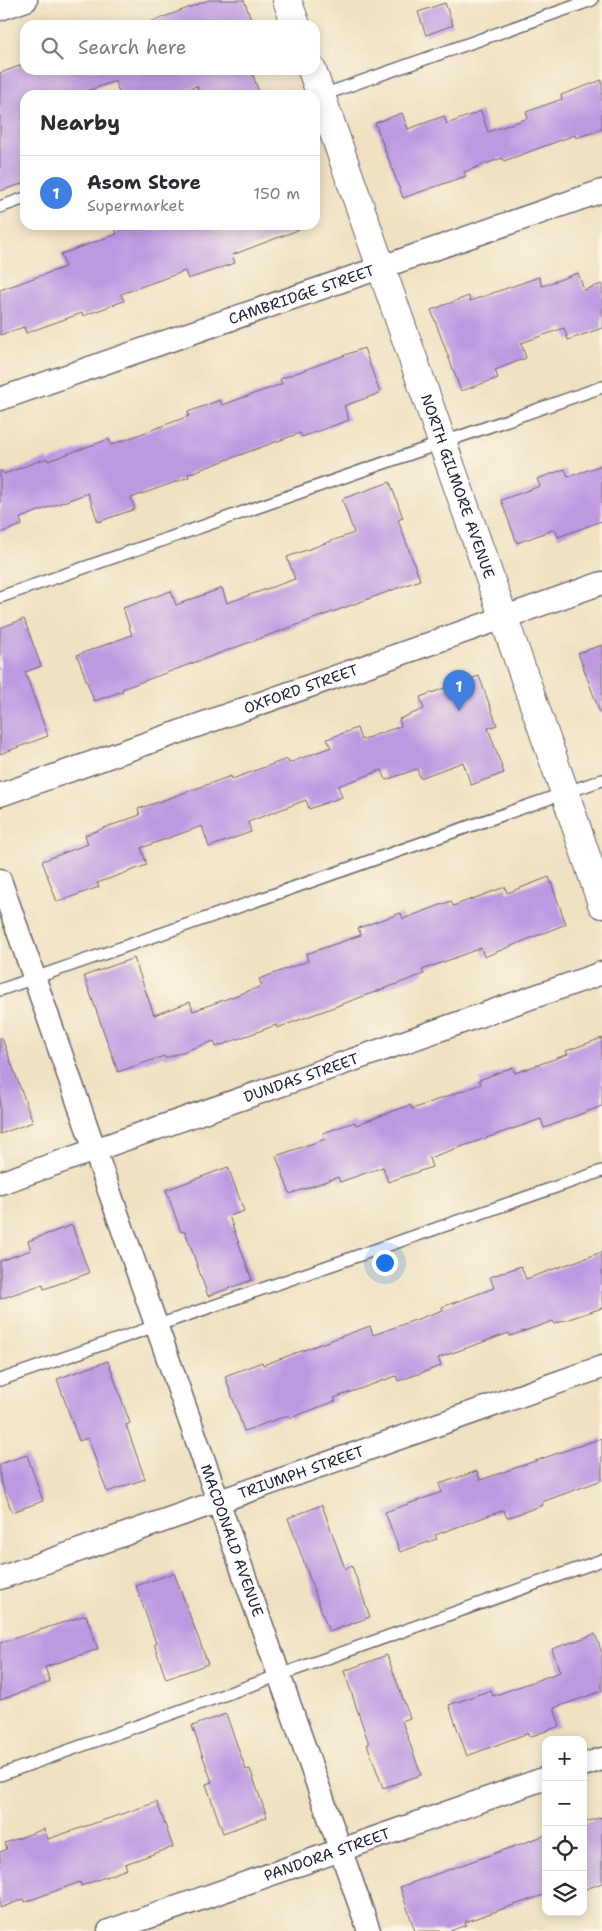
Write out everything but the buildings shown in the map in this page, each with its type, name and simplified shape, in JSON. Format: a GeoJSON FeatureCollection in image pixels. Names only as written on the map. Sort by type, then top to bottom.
{"type":"FeatureCollection","features":[{"type":"Feature","properties":{"kind":"street"},"geometry":{"type":"LineString","coordinates":[[0,9],[26,0]]}},
{"type":"Feature","properties":{"kind":"street"},"geometry":{"type":"LineString","coordinates":[[288,0],[294,20]]}},
{"type":"Feature","properties":{"kind":"street","name":"NORTH GILMORE AVENUE"},"geometry":{"type":"LineString","coordinates":[[313,75],[316,90]]}},
{"type":"Feature","properties":{"kind":"street","name":"NORTH GILMORE AVENUE"},"geometry":{"type":"LineString","coordinates":[[320,102],[381,268],[602,904]]}},
{"type":"Feature","properties":{"kind":"street","name":"CAMBRIDGE STREET"},"geometry":{"type":"LineString","coordinates":[[0,400],[602,190]]}},
{"type":"Feature","properties":{"kind":"street","name":"OXFORD STREET"},"geometry":{"type":"LineString","coordinates":[[0,794],[602,583]]}},
{"type":"Feature","properties":{"kind":"street","name":"MACDONALD AVENUE"},"geometry":{"type":"LineString","coordinates":[[0,880],[369,1931]]}},
{"type":"Feature","properties":{"kind":"street","name":"DUNDAS STREET"},"geometry":{"type":"LineString","coordinates":[[0,1183],[602,973]]}},
{"type":"Feature","properties":{"kind":"street","name":"TRIUMPH STREET"},"geometry":{"type":"LineString","coordinates":[[0,1578],[602,1367]]}},
{"type":"Feature","properties":{"kind":"street"},"geometry":{"type":"LineString","coordinates":[[587,1764],[602,1758]]}},
{"type":"Feature","properties":{"kind":"street","name":"PANDORA STREET"},"geometry":{"type":"LineString","coordinates":[[109,1931],[542,1779]]}},
{"type":"Feature","properties":{"kind":"lane"},"geometry":{"type":"LineString","coordinates":[[320,96],[592,0]]}},
{"type":"Feature","properties":{"kind":"lane"},"geometry":{"type":"LineString","coordinates":[[0,207],[20,200]]}},
{"type":"Feature","properties":{"kind":"lane"},"geometry":{"type":"LineString","coordinates":[[0,597],[602,386]]}},
{"type":"Feature","properties":{"kind":"lane"},"geometry":{"type":"LineString","coordinates":[[0,990],[602,780]]}},
{"type":"Feature","properties":{"kind":"lane"},"geometry":{"type":"LineString","coordinates":[[0,1380],[602,1171]]}},
{"type":"Feature","properties":{"kind":"lane"},"geometry":{"type":"LineString","coordinates":[[0,1775],[602,1560]]}},
{"type":"Feature","properties":{"kind":"place","name":"Asom Store"},"geometry":{"type":"Point","coordinates":[459,711]}}]}
